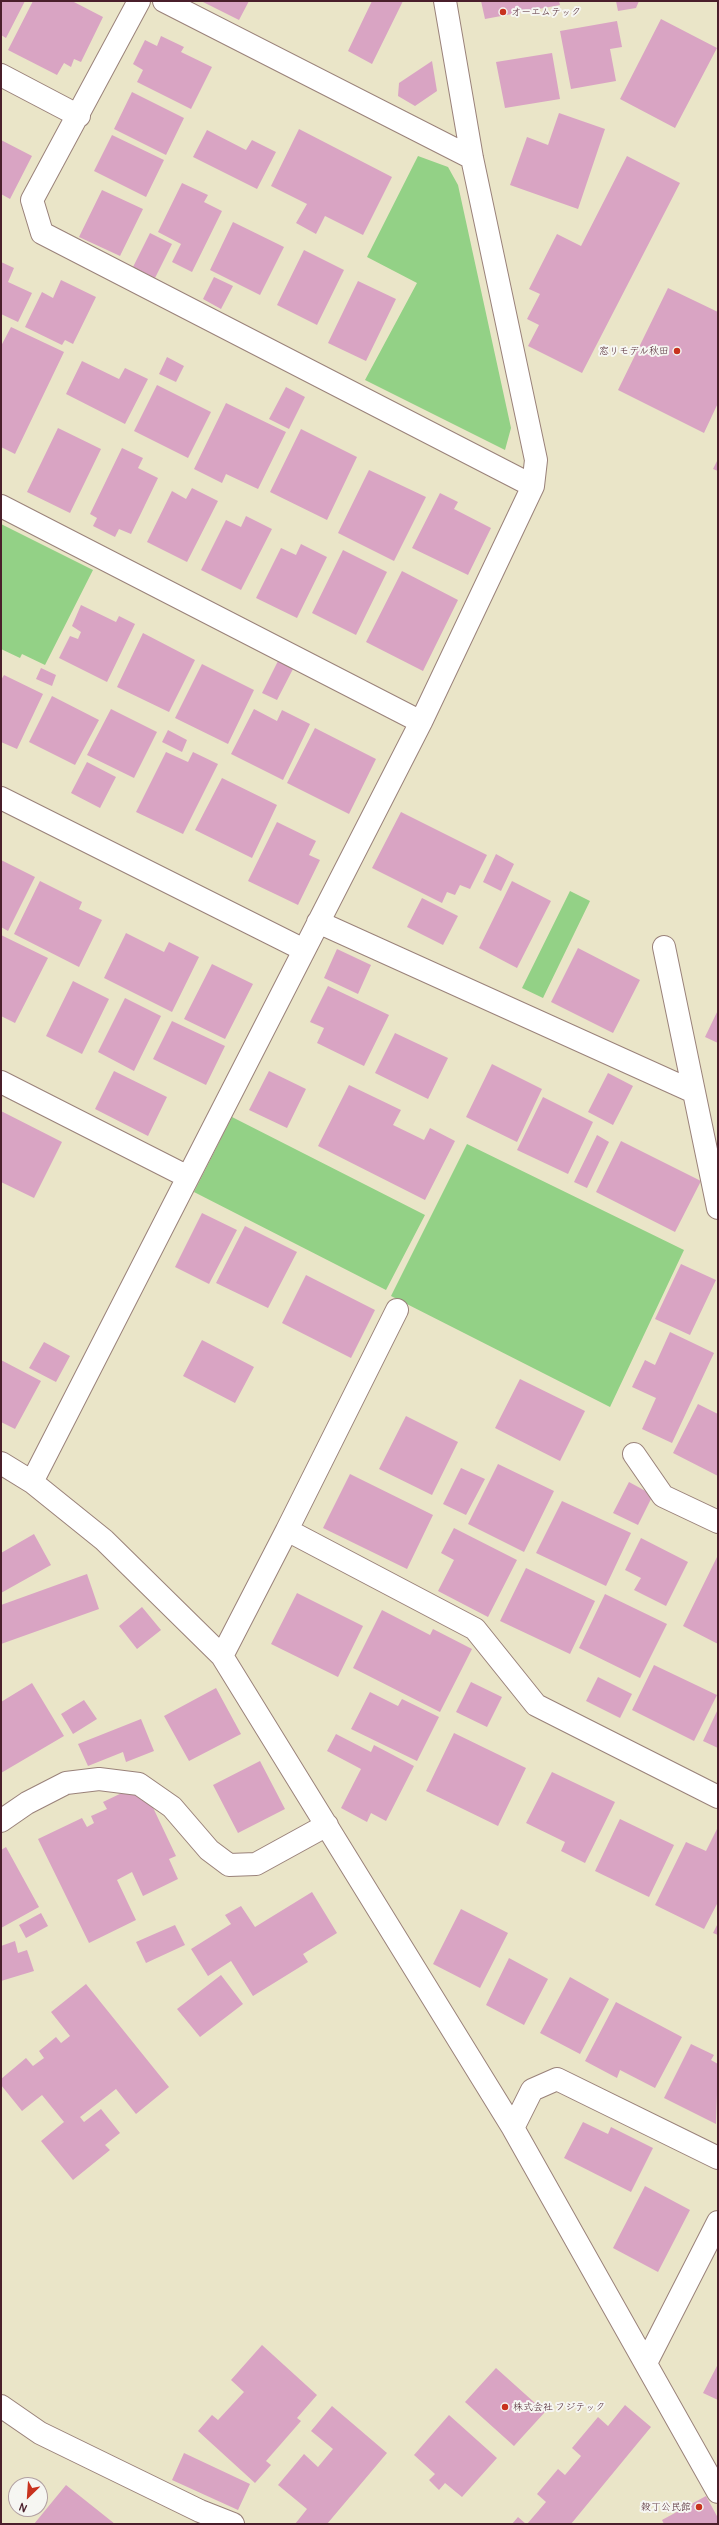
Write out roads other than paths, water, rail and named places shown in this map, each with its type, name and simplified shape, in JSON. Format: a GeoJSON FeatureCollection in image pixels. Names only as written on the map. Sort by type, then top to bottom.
{"type":"FeatureCollection","features":[{"type":"Feature","properties":{"kind":"street"},"geometry":{"type":"LineString","coordinates":[[139,1],[79,116],[32,200],[42,233],[533,486]]}},
{"type":"Feature","properties":{"kind":"street"},"geometry":{"type":"LineString","coordinates":[[164,1],[472,158]]}},
{"type":"Feature","properties":{"kind":"street"},"geometry":{"type":"LineString","coordinates":[[32,1482],[421,722],[533,486],[536,460],[472,158],[445,1]]}},
{"type":"Feature","properties":{"kind":"street"},"geometry":{"type":"LineString","coordinates":[[1,75],[79,116]]}},
{"type":"Feature","properties":{"kind":"street"},"geometry":{"type":"LineString","coordinates":[[1,506],[421,722]]}},
{"type":"Feature","properties":{"kind":"street"},"geometry":{"type":"LineString","coordinates":[[1,798],[304,950]]}},
{"type":"Feature","properties":{"kind":"street"},"geometry":{"type":"LineString","coordinates":[[318,922],[694,1092]]}},
{"type":"Feature","properties":{"kind":"street"},"geometry":{"type":"LineString","coordinates":[[664,947],[718,1208]]}},
{"type":"Feature","properties":{"kind":"street"},"geometry":{"type":"LineString","coordinates":[[1,1082],[188,1177]]}},
{"type":"Feature","properties":{"kind":"street"},"geometry":{"type":"LineString","coordinates":[[222,1656],[397,1310]]}},
{"type":"Feature","properties":{"kind":"street"},"geometry":{"type":"LineString","coordinates":[[634,1454],[663,1496],[718,1522]]}},
{"type":"Feature","properties":{"kind":"street"},"geometry":{"type":"LineString","coordinates":[[1,1463],[32,1482],[104,1540],[222,1656],[513,2128],[718,2492]]}},
{"type":"Feature","properties":{"kind":"street"},"geometry":{"type":"LineString","coordinates":[[287,1530],[475,1629],[536,1705],[718,1796]]}},
{"type":"Feature","properties":{"kind":"street"},"geometry":{"type":"LineString","coordinates":[[1,1821],[27,1803],[66,1782],[98,1779],[139,1784],[172,1807],[208,1850],[229,1865],[256,1864],[327,1825]]}},
{"type":"Feature","properties":{"kind":"street"},"geometry":{"type":"LineString","coordinates":[[513,2128],[532,2090],[556,2079],[718,2158]]}},
{"type":"Feature","properties":{"kind":"street"},"geometry":{"type":"LineString","coordinates":[[646,2363],[710,2260],[718,2222]]}},
{"type":"Feature","properties":{"kind":"street"},"geometry":{"type":"LineString","coordinates":[[1,2406],[40,2433],[200,2511],[233,2524]]}},
{"type":"Feature","properties":{"kind":"place","name":"オーエムテック"},"geometry":{"type":"Point","coordinates":[503,12]}},
{"type":"Feature","properties":{"kind":"place","name":"窓リモデル秋田"},"geometry":{"type":"Point","coordinates":[677,351]}},
{"type":"Feature","properties":{"kind":"place","name":"株式会社 フジテック"},"geometry":{"type":"Point","coordinates":[505,2407]}},
{"type":"Feature","properties":{"kind":"place","name":"穀丁公民館"},"geometry":{"type":"Point","coordinates":[699,2507]}}]}
